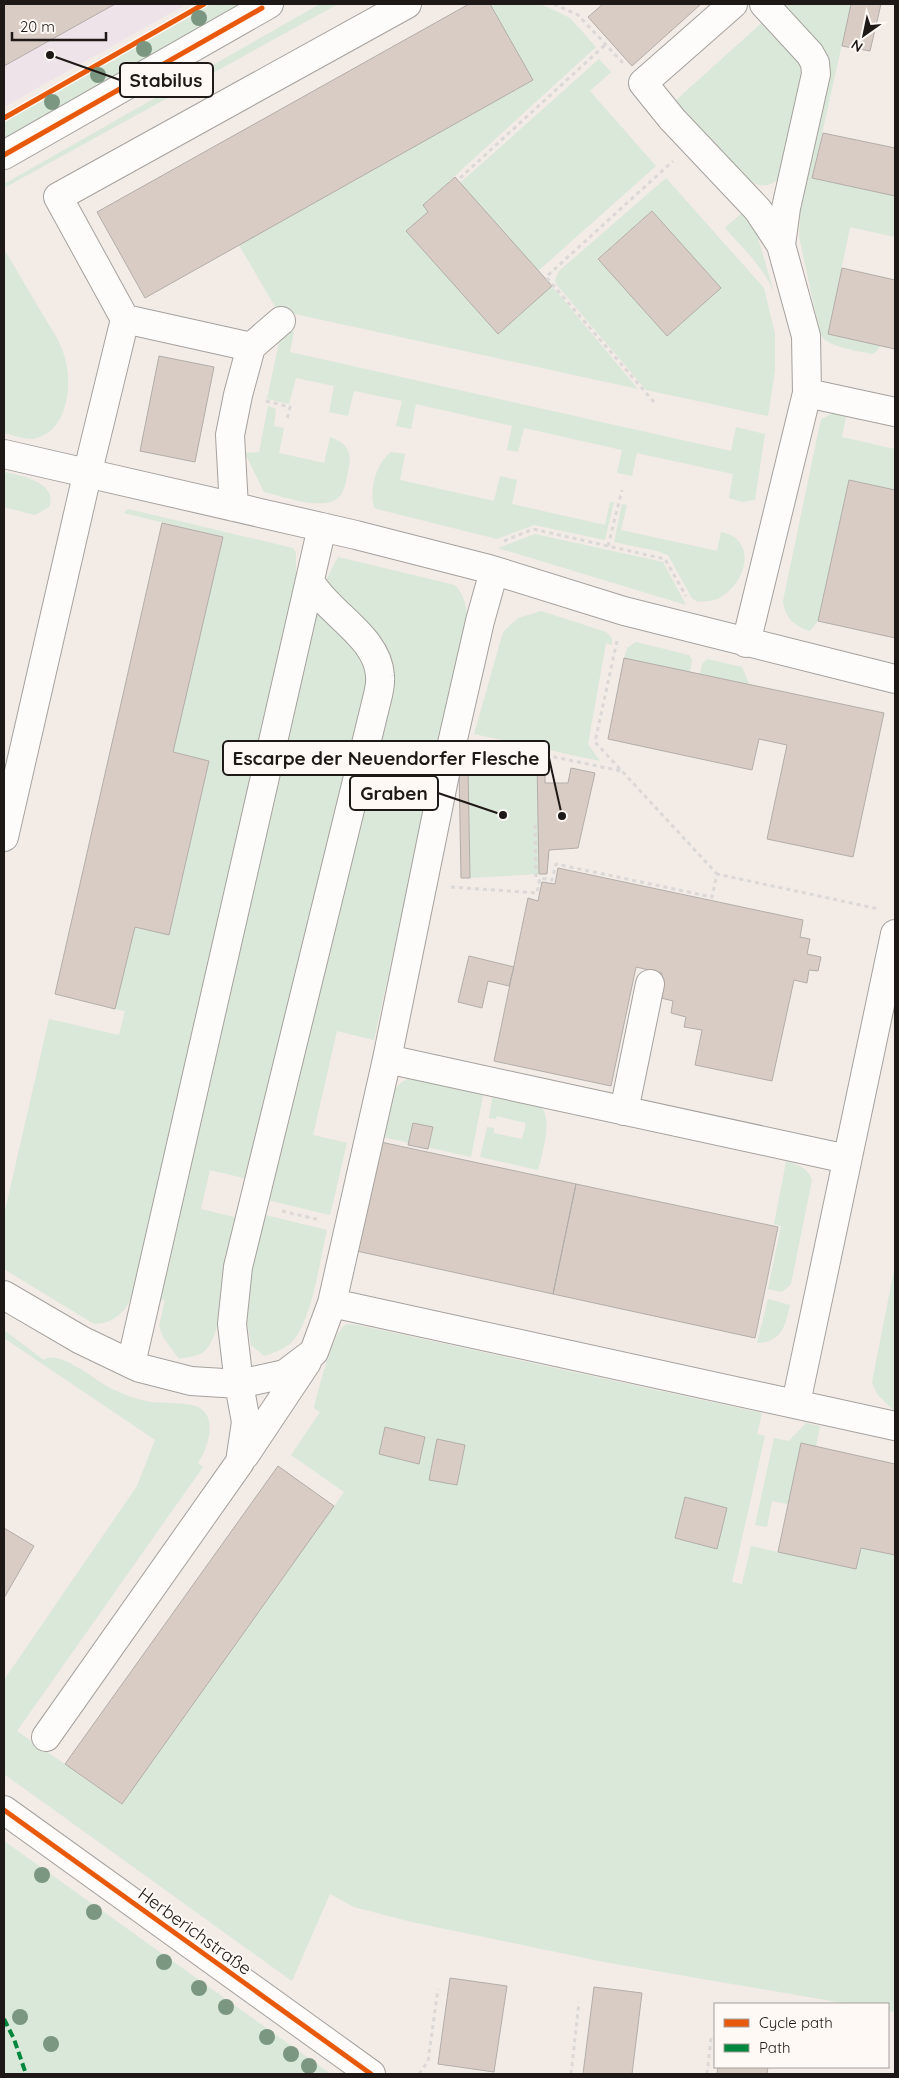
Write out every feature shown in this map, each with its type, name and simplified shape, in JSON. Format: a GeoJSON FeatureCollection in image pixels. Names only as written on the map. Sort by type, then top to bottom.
{"type":"FeatureCollection","features":[{"type":"Feature","properties":{"kind":"street"},"geometry":{"type":"LineString","coordinates":[[4,155],[269,4]]}},
{"type":"Feature","properties":{"kind":"street"},"geometry":{"type":"LineString","coordinates":[[4,837],[87,474],[125,319],[58,197],[407,4]]}},
{"type":"Feature","properties":{"kind":"street"},"geometry":{"type":"LineString","coordinates":[[733,4],[643,83],[694,142],[758,210],[781,246],[806,336],[807,393],[746,642]]}},
{"type":"Feature","properties":{"kind":"street"},"geometry":{"type":"LineString","coordinates":[[764,4],[810,54],[815,63],[816,74],[786,208],[781,246]]}},
{"type":"Feature","properties":{"kind":"street"},"geometry":{"type":"LineString","coordinates":[[125,319],[252,347]]}},
{"type":"Feature","properties":{"kind":"street"},"geometry":{"type":"LineString","coordinates":[[234,507],[230,435],[252,347],[281,321]]}},
{"type":"Feature","properties":{"kind":"street"},"geometry":{"type":"LineString","coordinates":[[807,393],[895,412]]}},
{"type":"Feature","properties":{"kind":"street"},"geometry":{"type":"LineString","coordinates":[[4,454],[322,527],[492,570],[624,611],[684,627],[895,679]]}},
{"type":"Feature","properties":{"kind":"street"},"geometry":{"type":"LineString","coordinates":[[130,1364],[322,527]]}},
{"type":"Feature","properties":{"kind":"street"},"geometry":{"type":"LineString","coordinates":[[46,1736],[240,1462],[314,1352],[332,1303],[350,1226],[388,1059],[454,736],[492,570]]}},
{"type":"Feature","properties":{"kind":"street"},"geometry":{"type":"LineString","coordinates":[[240,1462],[246,1422],[239,1384],[232,1320],[238,1267],[376,703],[380,676],[376,662],[363,637],[316,592],[310,581]]}},
{"type":"Feature","properties":{"kind":"street"},"geometry":{"type":"LineString","coordinates":[[796,1403],[847,1159],[891,922]]}},
{"type":"Feature","properties":{"kind":"street"},"geometry":{"type":"LineString","coordinates":[[624,1111],[650,984]]}},
{"type":"Feature","properties":{"kind":"street"},"geometry":{"type":"LineString","coordinates":[[388,1059],[847,1159]]}},
{"type":"Feature","properties":{"kind":"street"},"geometry":{"type":"LineString","coordinates":[[4,1295],[81,1340],[130,1364],[191,1381],[239,1384],[285,1374],[314,1352]]}},
{"type":"Feature","properties":{"kind":"street"},"geometry":{"type":"LineString","coordinates":[[332,1303],[895,1426]]}},
{"type":"Feature","properties":{"kind":"street","name":"Herberichstraße"},"geometry":{"type":"LineString","coordinates":[[4,1810],[371,2074]]}},
{"type":"Feature","properties":{"kind":"path"},"geometry":{"type":"LineString","coordinates":[[554,4],[578,15],[643,83]]}},
{"type":"Feature","properties":{"kind":"path"},"geometry":{"type":"LineString","coordinates":[[460,178],[606,44]]}},
{"type":"Feature","properties":{"kind":"path"},"geometry":{"type":"LineString","coordinates":[[654,402],[546,277],[694,142]]}},
{"type":"Feature","properties":{"kind":"path"},"geometry":{"type":"LineString","coordinates":[[608,546],[622,490]]}},
{"type":"Feature","properties":{"kind":"path"},"geometry":{"type":"LineString","coordinates":[[492,570],[496,545],[533,529],[665,559],[690,603],[684,627]]}},
{"type":"Feature","properties":{"kind":"path"},"geometry":{"type":"LineString","coordinates":[[624,611],[595,742],[717,874],[891,922]]}},
{"type":"Feature","properties":{"kind":"path"},"geometry":{"type":"LineString","coordinates":[[454,736],[622,771]]}},
{"type":"Feature","properties":{"kind":"path"},"geometry":{"type":"LineString","coordinates":[[535,825],[536,877],[552,880],[556,864],[712,897],[717,874]]}},
{"type":"Feature","properties":{"kind":"path"},"geometry":{"type":"LineString","coordinates":[[424,885],[537,893],[540,878]]}},
{"type":"Feature","properties":{"kind":"path"},"geometry":{"type":"LineString","coordinates":[[254,1205],[350,1226]]}},
{"type":"Feature","properties":{"kind":"path"},"geometry":{"type":"LineString","coordinates":[[419,2074],[428,2061],[438,1989]]}},
{"type":"Feature","properties":{"kind":"path"},"geometry":{"type":"LineString","coordinates":[[571,2074],[579,2002]]}},
{"type":"Feature","properties":{"kind":"path"},"geometry":{"type":"LineString","coordinates":[[707,2074],[711,2038]]}},
{"type":"Feature","properties":{"kind":"shaded area"},"geometry":{"type":"Polygon","coordinates":[[[4,4],[187,4],[4,107],[4,4]]]}},
{"type":"Feature","properties":{"kind":"green space"},"geometry":{"type":"Polygon","coordinates":[[[211,4],[248,4],[4,142],[4,121],[211,4]]]}},
{"type":"Feature","properties":{"kind":"green space"},"geometry":{"type":"Polygon","coordinates":[[[320,4],[338,4],[4,188],[4,184],[320,4]]]}},
{"type":"Feature","properties":{"kind":"green space"},"geometry":{"type":"Polygon","coordinates":[[[490,4],[541,4],[570,18],[596,47],[423,205],[428,212],[407,231],[552,286],[638,389],[277,310],[239,245],[533,80],[490,4]]]}},
{"type":"Feature","properties":{"kind":"green space"},"geometry":{"type":"Polygon","coordinates":[[[781,4],[851,4],[812,178],[895,196],[895,237],[850,227],[828,334],[880,346],[872,354],[836,345],[823,338],[820,334],[799,236],[801,199],[824,80],[781,4]]]}},
{"type":"Feature","properties":{"kind":"green space"},"geometry":{"type":"Polygon","coordinates":[[[766,19],[801,63],[802,70],[780,178],[770,184],[759,185],[739,172],[727,161],[675,101],[766,19]]]}},
{"type":"Feature","properties":{"kind":"green space"},"geometry":{"type":"Polygon","coordinates":[[[599,59],[611,72],[590,91],[656,166],[538,271],[460,183],[599,59]]]}},
{"type":"Feature","properties":{"kind":"green space"},"geometry":{"type":"Polygon","coordinates":[[[666,178],[764,288],[775,334],[775,371],[768,416],[646,390],[556,284],[555,280],[559,271],[666,178]],[[652,211],[598,258],[667,336],[720,288],[652,211]]]}},
{"type":"Feature","properties":{"kind":"green space"},"geometry":{"type":"Polygon","coordinates":[[[742,213],[757,235],[774,292],[746,250],[725,228],[742,213]]]}},
{"type":"Feature","properties":{"kind":"green space"},"geometry":{"type":"Polygon","coordinates":[[[4,249],[58,340],[67,366],[68,390],[62,415],[48,433],[33,439],[4,433],[4,249]]]}},
{"type":"Feature","properties":{"kind":"green space"},"geometry":{"type":"Polygon","coordinates":[[[282,328],[294,332],[290,352],[731,451],[736,427],[765,434],[755,500],[742,502],[729,498],[733,474],[637,453],[632,476],[617,473],[622,450],[524,428],[518,452],[507,450],[512,426],[416,404],[411,429],[396,426],[402,401],[354,391],[348,416],[329,412],[334,386],[296,378],[289,404],[267,399],[282,328]]]}},
{"type":"Feature","properties":{"kind":"green space"},"geometry":{"type":"Polygon","coordinates":[[[268,406],[276,409],[274,426],[284,428],[279,453],[324,463],[330,437],[338,440],[347,448],[350,460],[346,484],[338,498],[329,502],[319,503],[295,500],[264,492],[245,453],[259,452],[268,406]]]}},
{"type":"Feature","properties":{"kind":"green space"},"geometry":{"type":"Polygon","coordinates":[[[847,411],[842,437],[895,449],[895,490],[849,480],[818,621],[810,631],[799,627],[788,617],[783,601],[821,419],[832,414],[847,411]]]}},
{"type":"Feature","properties":{"kind":"green space"},"geometry":{"type":"Polygon","coordinates":[[[391,452],[405,454],[400,480],[494,501],[500,476],[517,480],[512,504],[605,525],[610,502],[614,502],[605,540],[534,525],[497,539],[377,509],[374,507],[373,485],[381,463],[391,452]]]}},
{"type":"Feature","properties":{"kind":"green space"},"geometry":{"type":"Polygon","coordinates":[[[4,472],[36,481],[43,486],[51,498],[49,507],[35,515],[4,507],[4,472]]]}},
{"type":"Feature","properties":{"kind":"green space"},"geometry":{"type":"Polygon","coordinates":[[[622,504],[627,505],[621,530],[717,551],[721,532],[733,537],[741,544],[744,553],[744,564],[735,584],[727,593],[717,599],[698,602],[692,598],[668,555],[614,542],[622,504]]]}},
{"type":"Feature","properties":{"kind":"green space"},"geometry":{"type":"Polygon","coordinates":[[[128,509],[293,548],[296,552],[296,581],[325,582],[338,557],[455,585],[464,600],[466,608],[467,617],[374,1040],[337,1031],[313,1135],[347,1143],[330,1215],[245,1195],[248,1179],[210,1170],[201,1209],[238,1218],[241,1209],[327,1230],[310,1305],[299,1332],[286,1347],[264,1356],[251,1345],[247,1322],[218,1319],[213,1339],[204,1352],[179,1359],[163,1337],[159,1326],[165,1300],[132,1294],[127,1306],[113,1319],[94,1324],[4,1269],[4,1215],[49,1019],[119,1035],[125,1011],[115,1009],[135,927],[169,934],[209,761],[173,752],[223,537],[124,513],[128,509]]]}},
{"type":"Feature","properties":{"kind":"green space"},"geometry":{"type":"Polygon","coordinates":[[[535,534],[663,562],[686,605],[498,548],[535,534]]]}},
{"type":"Feature","properties":{"kind":"green space"},"geometry":{"type":"Polygon","coordinates":[[[541,611],[606,632],[612,638],[612,645],[606,643],[588,744],[600,761],[474,734],[503,632],[518,618],[541,611]]]}},
{"type":"Feature","properties":{"kind":"green space"},"geometry":{"type":"Polygon","coordinates":[[[636,642],[689,655],[692,659],[690,672],[624,658],[627,648],[636,642]]]}},
{"type":"Feature","properties":{"kind":"green space"},"geometry":{"type":"Polygon","coordinates":[[[707,659],[742,667],[749,684],[700,674],[702,664],[707,659]]]}},
{"type":"Feature","properties":{"kind":"green space"},"geometry":{"type":"Polygon","coordinates":[[[468,762],[537,762],[539,874],[470,878],[468,762]]]}},
{"type":"Feature","properties":{"kind":"green space"},"geometry":{"type":"Polygon","coordinates":[[[409,1078],[484,1091],[471,1157],[378,1136],[391,1095],[396,1088],[409,1078]]]}},
{"type":"Feature","properties":{"kind":"green space"},"geometry":{"type":"Polygon","coordinates":[[[493,1093],[526,1099],[542,1108],[545,1115],[546,1134],[538,1170],[480,1157],[487,1127],[494,1128],[494,1133],[522,1139],[526,1123],[497,1116],[496,1119],[489,1118],[493,1093]]]}},
{"type":"Feature","properties":{"kind":"green space"},"geometry":{"type":"Polygon","coordinates":[[[786,1162],[802,1167],[808,1172],[812,1180],[791,1284],[782,1292],[768,1289],[781,1226],[774,1224],[786,1162]]]}},
{"type":"Feature","properties":{"kind":"green space"},"geometry":{"type":"Polygon","coordinates":[[[895,1265],[895,1412],[877,1394],[872,1382],[895,1265]]]}},
{"type":"Feature","properties":{"kind":"green space"},"geometry":{"type":"Polygon","coordinates":[[[768,1299],[790,1305],[784,1326],[778,1336],[766,1342],[757,1343],[768,1299]]]}},
{"type":"Feature","properties":{"kind":"green space"},"geometry":{"type":"Polygon","coordinates":[[[347,1324],[358,1325],[762,1413],[757,1434],[765,1436],[732,1582],[742,1584],[751,1546],[856,1569],[861,1548],[895,1555],[895,2012],[889,2011],[889,2003],[843,2003],[604,1962],[412,1922],[354,1907],[330,1894],[292,1981],[4,1774],[4,1680],[137,1486],[155,1440],[4,1338],[4,1330],[44,1360],[51,1358],[69,1363],[107,1386],[137,1399],[195,1406],[205,1413],[209,1420],[210,1427],[207,1443],[198,1463],[203,1467],[17,1731],[122,1804],[344,1492],[291,1455],[320,1412],[314,1408],[331,1349],[342,1328],[347,1324]]]}},
{"type":"Feature","properties":{"kind":"green space"},"geometry":{"type":"Polygon","coordinates":[[[806,1423],[820,1426],[816,1447],[788,1504],[772,1501],[767,1527],[755,1525],[774,1438],[789,1441],[806,1423]]]}},
{"type":"Feature","properties":{"kind":"green space"},"geometry":{"type":"Polygon","coordinates":[[[4,1841],[331,2074],[4,2074],[4,1841]]]}},
{"type":"Feature","properties":{"kind":"building"},"geometry":{"type":"Polygon","coordinates":[[[4,4],[115,4],[4,66],[4,4]]]}},
{"type":"Feature","properties":{"kind":"building"},"geometry":{"type":"Polygon","coordinates":[[[469,4],[490,4],[533,80],[145,298],[97,212],[469,4]]]}},
{"type":"Feature","properties":{"kind":"building"},"geometry":{"type":"Polygon","coordinates":[[[603,4],[701,4],[632,66],[588,17],[603,4]]]}},
{"type":"Feature","properties":{"kind":"building"},"geometry":{"type":"Polygon","coordinates":[[[851,4],[881,4],[870,51],[842,46],[851,4]]]}},
{"type":"Feature","properties":{"kind":"building"},"geometry":{"type":"Polygon","coordinates":[[[823,133],[895,148],[895,196],[812,178],[823,133]]]}},
{"type":"Feature","properties":{"kind":"building"},"geometry":{"type":"Polygon","coordinates":[[[455,177],[552,286],[498,334],[406,231],[428,212],[423,205],[455,177]]]}},
{"type":"Feature","properties":{"kind":"building"},"geometry":{"type":"Polygon","coordinates":[[[652,211],[721,288],[667,336],[598,259],[652,211]]]}},
{"type":"Feature","properties":{"kind":"building"},"geometry":{"type":"Polygon","coordinates":[[[842,268],[895,280],[895,349],[828,334],[842,268]]]}},
{"type":"Feature","properties":{"kind":"building"},"geometry":{"type":"Polygon","coordinates":[[[159,356],[214,367],[195,462],[140,451],[159,356]]]}},
{"type":"Feature","properties":{"kind":"building"},"geometry":{"type":"Polygon","coordinates":[[[849,480],[895,490],[895,638],[818,621],[849,480]]]}},
{"type":"Feature","properties":{"kind":"building"},"geometry":{"type":"Polygon","coordinates":[[[162,523],[223,537],[173,752],[209,761],[169,935],[135,927],[115,1009],[55,994],[162,523]]]}},
{"type":"Feature","properties":{"kind":"building"},"geometry":{"type":"Polygon","coordinates":[[[624,658],[884,713],[853,857],[767,839],[787,745],[759,739],[752,770],[608,739],[624,658]]]}},
{"type":"Feature","properties":{"kind":"building"},"geometry":{"type":"Polygon","coordinates":[[[537,762],[545,763],[545,783],[568,783],[571,768],[595,773],[578,848],[549,850],[547,874],[539,874],[537,762]]]}},
{"type":"Feature","properties":{"kind":"building"},"geometry":{"type":"Polygon","coordinates":[[[459,767],[468,767],[470,878],[461,878],[459,767]]]}},
{"type":"Feature","properties":{"kind":"building"},"geometry":{"type":"Polygon","coordinates":[[[558,868],[803,920],[800,937],[810,939],[807,954],[821,957],[818,971],[809,970],[807,983],[794,980],[772,1081],[695,1065],[702,1030],[684,1027],[686,1017],[671,1013],[673,1001],[657,997],[662,973],[636,967],[611,1086],[494,1061],[528,898],[538,901],[542,882],[555,884],[558,868]]]}},
{"type":"Feature","properties":{"kind":"building"},"geometry":{"type":"Polygon","coordinates":[[[469,956],[514,967],[509,986],[488,981],[482,1008],[458,1002],[469,956]]]}},
{"type":"Feature","properties":{"kind":"building"},"geometry":{"type":"Polygon","coordinates":[[[413,1123],[433,1127],[428,1149],[408,1145],[413,1123]]]}},
{"type":"Feature","properties":{"kind":"building"},"geometry":{"type":"Polygon","coordinates":[[[376,1141],[576,1184],[553,1294],[352,1250],[376,1141]]]}},
{"type":"Feature","properties":{"kind":"building"},"geometry":{"type":"Polygon","coordinates":[[[576,1184],[778,1227],[755,1338],[553,1294],[576,1184]]]}},
{"type":"Feature","properties":{"kind":"building"},"geometry":{"type":"Polygon","coordinates":[[[385,1427],[425,1437],[419,1464],[379,1454],[385,1427]]]}},
{"type":"Feature","properties":{"kind":"building"},"geometry":{"type":"Polygon","coordinates":[[[437,1439],[465,1445],[457,1485],[429,1480],[437,1439]]]}},
{"type":"Feature","properties":{"kind":"building"},"geometry":{"type":"Polygon","coordinates":[[[801,1443],[895,1464],[895,1555],[861,1548],[856,1569],[778,1552],[801,1443]]]}},
{"type":"Feature","properties":{"kind":"building"},"geometry":{"type":"Polygon","coordinates":[[[278,1466],[334,1506],[122,1804],[65,1764],[278,1466]]]}},
{"type":"Feature","properties":{"kind":"building"},"geometry":{"type":"Polygon","coordinates":[[[685,1497],[727,1508],[717,1549],[675,1538],[685,1497]]]}},
{"type":"Feature","properties":{"kind":"building"},"geometry":{"type":"Polygon","coordinates":[[[4,1528],[34,1546],[4,1598],[4,1528]]]}},
{"type":"Feature","properties":{"kind":"building"},"geometry":{"type":"Polygon","coordinates":[[[450,1978],[507,1986],[494,2072],[438,2064],[450,1978]]]}},
{"type":"Feature","properties":{"kind":"building"},"geometry":{"type":"Polygon","coordinates":[[[594,1987],[642,1993],[632,2074],[583,2074],[594,1987]]]}},
{"type":"Feature","properties":{"kind":"building"},"geometry":{"type":"Polygon","coordinates":[[[718,2068],[768,2068],[767,2074],[717,2074],[718,2068]]]}},
{"type":"Feature","properties":{"kind":"marked path"},"geometry":{"type":"LineString","coordinates":[[4,2019],[14,2039],[26,2074]]}},
{"type":"Feature","properties":{"kind":"cycle path"},"geometry":{"type":"LineString","coordinates":[[4,118],[204,4]]}},
{"type":"Feature","properties":{"kind":"cycle path"},"geometry":{"type":"LineString","coordinates":[[4,155],[262,8]]}},
{"type":"Feature","properties":{"kind":"cycle path"},"geometry":{"type":"LineString","coordinates":[[4,1810],[371,2074]]}},
{"type":"Feature","properties":{"kind":"place","name":"Stabilus"},"geometry":{"type":"Point","coordinates":[50,55]}},
{"type":"Feature","properties":{"kind":"place","name":"Graben"},"geometry":{"type":"Point","coordinates":[503,815]}},
{"type":"Feature","properties":{"kind":"place","name":"Escarpe der Neuendorfer Flesche"},"geometry":{"type":"Point","coordinates":[562,816]}}]}
